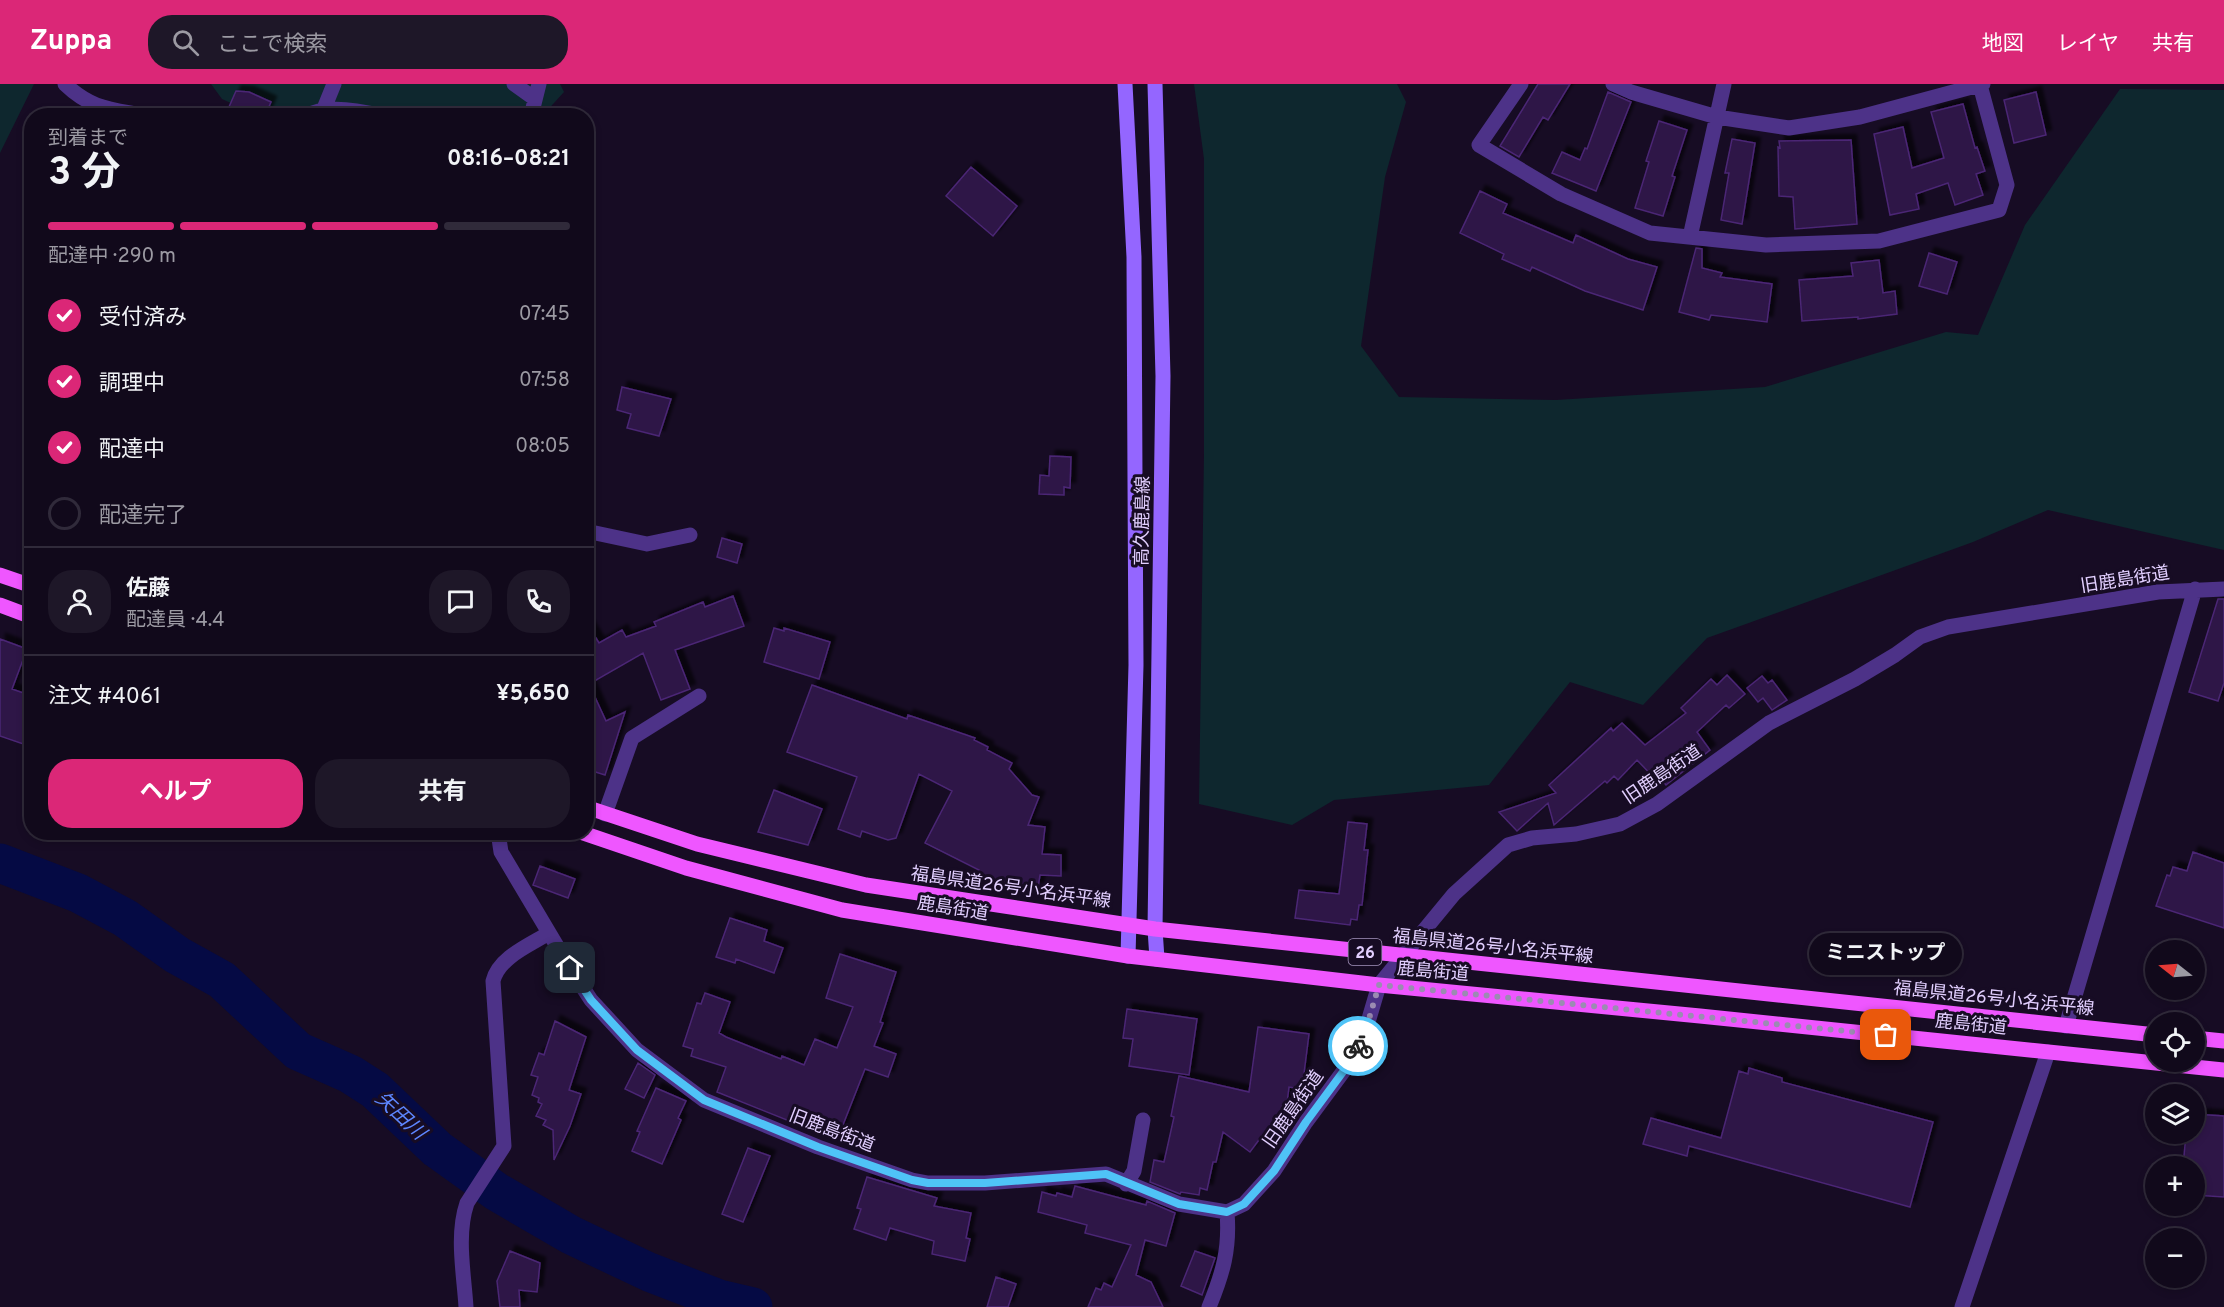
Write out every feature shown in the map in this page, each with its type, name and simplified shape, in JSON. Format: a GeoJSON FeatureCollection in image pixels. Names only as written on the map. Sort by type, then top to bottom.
{"type":"FeatureCollection","features":[{"type":"Feature","properties":{"kind":"main road","name":"高久鹿島線"},"geometry":{"type":"LineString","coordinates":[[1125,84],[1134,257],[1136,665],[1128,956]]}},
{"type":"Feature","properties":{"kind":"main road","name":"高久鹿島線"},"geometry":{"type":"LineString","coordinates":[[1155,84],[1163,376],[1155,929],[1157,959]]}},
{"type":"Feature","properties":{"kind":"main road"},"geometry":{"type":"LineString","coordinates":[[0,575],[24,583]]}},
{"type":"Feature","properties":{"kind":"main road"},"geometry":{"type":"LineString","coordinates":[[0,605],[24,614]]}},
{"type":"Feature","properties":{"kind":"main road","name":"福島県道26号小名浜平線"},"geometry":{"type":"LineString","coordinates":[[594,810],[697,844],[866,885],[1155,929],[2145,1034]]}},
{"type":"Feature","properties":{"kind":"main road","name":"鹿島街道"},"geometry":{"type":"LineString","coordinates":[[594,837],[686,868],[842,910],[1128,956],[1379,985],[2224,1070]]}},
{"type":"Feature","properties":{"kind":"main road"},"geometry":{"type":"LineString","coordinates":[[2205,1039],[2224,1041]]}},
{"type":"Feature","properties":{"kind":"street"},"geometry":{"type":"LineString","coordinates":[[65,84],[80,98],[106,108]]}},
{"type":"Feature","properties":{"kind":"street"},"geometry":{"type":"LineString","coordinates":[[324,108],[334,84]]}},
{"type":"Feature","properties":{"kind":"street"},"geometry":{"type":"LineString","coordinates":[[514,84],[537,91],[533,108]]}},
{"type":"Feature","properties":{"kind":"street"},"geometry":{"type":"LineString","coordinates":[[1521,84],[1479,145],[1571,199],[1650,233],[1766,245],[1880,241],[1999,210],[2007,185],[1982,84],[1860,117],[1789,128],[1717,117],[1631,92],[1613,84]]}},
{"type":"Feature","properties":{"kind":"street"},"geometry":{"type":"LineString","coordinates":[[1690,237],[1724,84]]}},
{"type":"Feature","properties":{"kind":"street"},"geometry":{"type":"LineString","coordinates":[[594,533],[647,544],[690,535]]}},
{"type":"Feature","properties":{"kind":"street"},"geometry":{"type":"LineString","coordinates":[[2066,1026],[2195,589]]}},
{"type":"Feature","properties":{"kind":"street","name":"旧鹿島街道"},"geometry":{"type":"LineString","coordinates":[[499,840],[501,852],[591,1000],[637,1050],[704,1100],[818,1147],[912,1180],[928,1183],[985,1183],[1106,1174],[1179,1204],[1227,1212],[1244,1204],[1274,1171],[1306,1122],[1351,1061],[1366,1029],[1379,985],[1454,894],[1509,845],[1532,837],[1576,834],[1620,824],[1657,804],[1769,723],[1855,679],[1920,637],[1948,627],[2158,592],[2224,589]]}},
{"type":"Feature","properties":{"kind":"street"},"geometry":{"type":"LineString","coordinates":[[604,814],[632,738],[699,696]]}},
{"type":"Feature","properties":{"kind":"street"},"geometry":{"type":"LineString","coordinates":[[466,1307],[461,1234],[464,1213],[467,1203],[504,1146],[493,981],[495,972],[501,963],[549,933]]}},
{"type":"Feature","properties":{"kind":"street"},"geometry":{"type":"LineString","coordinates":[[1962,1307],[2048,1052]]}},
{"type":"Feature","properties":{"kind":"street"},"geometry":{"type":"LineString","coordinates":[[1126,1184],[1134,1171],[1143,1120]]}},
{"type":"Feature","properties":{"kind":"street"},"geometry":{"type":"LineString","coordinates":[[1209,1307],[1226,1262],[1227,1212]]}},
{"type":"Feature","properties":{"kind":"shaded area"},"geometry":{"type":"Polygon","coordinates":[[[0,84],[34,84],[0,153],[0,84]]]}},
{"type":"Feature","properties":{"kind":"shaded area"},"geometry":{"type":"Polygon","coordinates":[[[211,84],[560,84],[564,92],[549,108],[242,108],[222,99],[211,84]]]}},
{"type":"Feature","properties":{"kind":"shaded area"},"geometry":{"type":"Polygon","coordinates":[[[1194,84],[1397,84],[1406,102],[1385,177],[1361,346],[1399,397],[1556,400],[1765,387],[1946,332],[1978,335],[2025,225],[2120,89],[2224,90],[2224,550],[2048,510],[1973,542],[1707,638],[1643,705],[1570,682],[1489,785],[1334,800],[1292,825],[1199,804],[1204,454],[1204,159],[1194,84]]]}},
{"type":"Feature","properties":{"kind":"building"},"geometry":{"type":"Polygon","coordinates":[[[1538,84],[1570,84],[1548,120],[1543,117],[1519,157],[1500,146],[1538,84]]]}},
{"type":"Feature","properties":{"kind":"building"},"geometry":{"type":"Polygon","coordinates":[[[236,91],[249,92],[271,102],[268,108],[229,108],[236,91]]]}},
{"type":"Feature","properties":{"kind":"building"},"geometry":{"type":"Polygon","coordinates":[[[1608,92],[1631,102],[1596,191],[1552,173],[1562,152],[1580,160],[1585,148],[1587,149],[1608,92]]]}},
{"type":"Feature","properties":{"kind":"building"},"geometry":{"type":"Polygon","coordinates":[[[2036,92],[2046,135],[2014,143],[2004,100],[2036,92]]]}},
{"type":"Feature","properties":{"kind":"building"},"geometry":{"type":"Polygon","coordinates":[[[1963,104],[1975,148],[1977,147],[1985,171],[1976,174],[1983,195],[1955,205],[1948,183],[1916,194],[1919,209],[1890,215],[1874,134],[1903,127],[1912,168],[1944,158],[1931,112],[1963,104]]]}},
{"type":"Feature","properties":{"kind":"building"},"geometry":{"type":"Polygon","coordinates":[[[1659,121],[1687,130],[1672,176],[1675,177],[1663,216],[1635,208],[1649,162],[1646,161],[1659,121]]]}},
{"type":"Feature","properties":{"kind":"building"},"geometry":{"type":"Polygon","coordinates":[[[1732,139],[1755,143],[1742,224],[1721,220],[1729,173],[1725,173],[1732,139]]]}},
{"type":"Feature","properties":{"kind":"building"},"geometry":{"type":"Polygon","coordinates":[[[1851,140],[1857,224],[1795,229],[1793,197],[1779,196],[1779,141],[1851,140]]]}},
{"type":"Feature","properties":{"kind":"building"},"geometry":{"type":"Polygon","coordinates":[[[971,167],[1017,206],[993,236],[946,196],[971,167]]]}},
{"type":"Feature","properties":{"kind":"building"},"geometry":{"type":"Polygon","coordinates":[[[1480,191],[1507,204],[1503,213],[1573,243],[1576,235],[1628,259],[1657,267],[1643,310],[1585,291],[1532,267],[1530,271],[1502,259],[1504,254],[1460,233],[1480,191]]]}},
{"type":"Feature","properties":{"kind":"building"},"geometry":{"type":"Polygon","coordinates":[[[1696,248],[1702,249],[1702,268],[1722,273],[1720,277],[1772,284],[1767,322],[1711,315],[1709,320],[1679,312],[1696,248]]]}},
{"type":"Feature","properties":{"kind":"building"},"geometry":{"type":"Polygon","coordinates":[[[1929,253],[1957,262],[1947,294],[1919,286],[1929,253]]]}},
{"type":"Feature","properties":{"kind":"building"},"geometry":{"type":"Polygon","coordinates":[[[1879,260],[1883,293],[1895,291],[1897,314],[1858,319],[1858,317],[1802,321],[1799,280],[1853,276],[1851,263],[1879,260]]]}},
{"type":"Feature","properties":{"kind":"building"},"geometry":{"type":"Polygon","coordinates":[[[622,387],[671,399],[659,436],[627,428],[631,414],[617,410],[622,387]]]}},
{"type":"Feature","properties":{"kind":"building"},"geometry":{"type":"Polygon","coordinates":[[[1050,456],[1071,457],[1070,488],[1064,487],[1064,495],[1039,494],[1040,475],[1049,476],[1050,456]]]}},
{"type":"Feature","properties":{"kind":"building"},"geometry":{"type":"Polygon","coordinates":[[[722,538],[742,544],[737,563],[717,557],[722,538]]]}},
{"type":"Feature","properties":{"kind":"building"},"geometry":{"type":"Polygon","coordinates":[[[733,596],[744,626],[675,650],[690,689],[661,700],[643,653],[594,681],[594,635],[599,643],[622,630],[626,637],[656,626],[654,622],[703,602],[705,607],[733,596]]]}},
{"type":"Feature","properties":{"kind":"building"},"geometry":{"type":"Polygon","coordinates":[[[2218,599],[2224,599],[2224,683],[2218,701],[2189,692],[2218,599]]]}},
{"type":"Feature","properties":{"kind":"building"},"geometry":{"type":"Polygon","coordinates":[[[774,628],[784,631],[784,628],[830,642],[819,679],[764,662],[774,628]]]}},
{"type":"Feature","properties":{"kind":"building"},"geometry":{"type":"Polygon","coordinates":[[[0,639],[24,648],[24,657],[12,689],[24,693],[24,744],[0,736],[0,639]]]}},
{"type":"Feature","properties":{"kind":"building"},"geometry":{"type":"Polygon","coordinates":[[[1727,675],[1745,694],[1729,708],[1726,705],[1697,732],[1710,750],[1666,785],[1662,780],[1659,783],[1637,760],[1618,780],[1614,776],[1607,783],[1605,781],[1554,825],[1548,803],[1517,831],[1499,812],[1556,793],[1549,785],[1611,728],[1613,731],[1622,723],[1645,745],[1686,713],[1681,708],[1711,679],[1717,685],[1727,675]]]}},
{"type":"Feature","properties":{"kind":"building"},"geometry":{"type":"Polygon","coordinates":[[[1762,676],[1768,683],[1772,680],[1787,700],[1772,710],[1763,698],[1758,702],[1747,688],[1762,676]]]}},
{"type":"Feature","properties":{"kind":"building"},"geometry":{"type":"Polygon","coordinates":[[[812,685],[907,719],[908,715],[975,738],[974,740],[988,747],[987,750],[1012,763],[1009,769],[1032,795],[1039,797],[1028,825],[1045,827],[1042,854],[1061,855],[1061,876],[1040,875],[1038,888],[978,878],[979,870],[925,843],[952,791],[919,774],[896,838],[888,840],[862,831],[860,837],[838,829],[857,777],[787,752],[812,685]]]}},
{"type":"Feature","properties":{"kind":"building"},"geometry":{"type":"Polygon","coordinates":[[[594,695],[606,721],[625,712],[605,775],[594,772],[594,695]]]}},
{"type":"Feature","properties":{"kind":"building"},"geometry":{"type":"Polygon","coordinates":[[[774,790],[822,809],[808,845],[758,832],[774,790]]]}},
{"type":"Feature","properties":{"kind":"building"},"geometry":{"type":"Polygon","coordinates":[[[1348,822],[1367,824],[1364,850],[1368,850],[1362,905],[1359,905],[1357,920],[1351,919],[1350,925],[1295,918],[1299,890],[1339,894],[1348,822]]]}},
{"type":"Feature","properties":{"kind":"building"},"geometry":{"type":"Polygon","coordinates":[[[2193,852],[2224,863],[2224,928],[2156,906],[2167,875],[2170,876],[2173,867],[2187,871],[2193,852]]]}},
{"type":"Feature","properties":{"kind":"building"},"geometry":{"type":"Polygon","coordinates":[[[540,866],[575,879],[568,898],[533,885],[540,866]]]}},
{"type":"Feature","properties":{"kind":"building"},"geometry":{"type":"Polygon","coordinates":[[[730,918],[767,930],[764,941],[783,948],[774,973],[736,959],[735,963],[716,957],[730,918]]]}},
{"type":"Feature","properties":{"kind":"building"},"geometry":{"type":"Polygon","coordinates":[[[840,954],[896,972],[880,1022],[883,1023],[874,1046],[896,1054],[888,1077],[865,1069],[837,1140],[717,1092],[726,1067],[691,1056],[693,1049],[683,1046],[697,1003],[701,1004],[705,993],[730,1002],[719,1033],[726,1037],[781,1059],[782,1056],[804,1065],[815,1039],[837,1048],[853,1007],[826,998],[840,954]]]}},
{"type":"Feature","properties":{"kind":"building"},"geometry":{"type":"Polygon","coordinates":[[[1127,1009],[1197,1019],[1189,1075],[1129,1066],[1133,1039],[1123,1038],[1127,1009]]]}},
{"type":"Feature","properties":{"kind":"building"},"geometry":{"type":"Polygon","coordinates":[[[555,1021],[586,1037],[569,1090],[581,1094],[570,1126],[554,1160],[553,1130],[543,1125],[546,1120],[536,1116],[542,1104],[538,1102],[539,1098],[532,1095],[538,1077],[531,1075],[539,1053],[544,1055],[555,1021]]]}},
{"type":"Feature","properties":{"kind":"building"},"geometry":{"type":"Polygon","coordinates":[[[1258,1027],[1309,1034],[1302,1089],[1289,1087],[1285,1119],[1276,1117],[1250,1152],[1223,1132],[1207,1190],[1200,1188],[1199,1195],[1181,1192],[1180,1194],[1150,1182],[1154,1160],[1164,1162],[1174,1117],[1171,1116],[1179,1076],[1249,1092],[1258,1027]]]}},
{"type":"Feature","properties":{"kind":"building"},"geometry":{"type":"Polygon","coordinates":[[[638,1063],[655,1075],[644,1098],[625,1089],[638,1063]]]}},
{"type":"Feature","properties":{"kind":"building"},"geometry":{"type":"Polygon","coordinates":[[[1749,1068],[1782,1078],[1782,1082],[1933,1122],[1910,1207],[1689,1146],[1687,1156],[1643,1144],[1651,1118],[1721,1138],[1739,1071],[1748,1074],[1749,1068]]]}},
{"type":"Feature","properties":{"kind":"building"},"geometry":{"type":"Polygon","coordinates":[[[656,1088],[686,1101],[678,1118],[681,1120],[662,1164],[632,1151],[640,1132],[637,1131],[656,1088]]]}},
{"type":"Feature","properties":{"kind":"building"},"geometry":{"type":"Polygon","coordinates":[[[2205,1115],[2224,1116],[2224,1197],[2205,1196],[2205,1156],[2184,1156],[2185,1144],[2205,1144],[2205,1115]]]}},
{"type":"Feature","properties":{"kind":"building"},"geometry":{"type":"Polygon","coordinates":[[[748,1148],[770,1156],[743,1222],[722,1214],[748,1148]]]}},
{"type":"Feature","properties":{"kind":"building"},"geometry":{"type":"Polygon","coordinates":[[[867,1177],[937,1198],[934,1206],[971,1213],[966,1238],[970,1239],[965,1261],[932,1254],[934,1241],[890,1228],[886,1240],[854,1229],[861,1209],[857,1208],[867,1177]]]}},
{"type":"Feature","properties":{"kind":"building"},"geometry":{"type":"Polygon","coordinates":[[[1075,1186],[1146,1205],[1147,1201],[1175,1213],[1166,1246],[1145,1240],[1136,1275],[1151,1282],[1163,1307],[1088,1307],[1096,1288],[1101,1290],[1104,1283],[1112,1287],[1131,1245],[1085,1233],[1087,1225],[1038,1212],[1042,1192],[1072,1197],[1075,1186]]]}},
{"type":"Feature","properties":{"kind":"building"},"geometry":{"type":"Polygon","coordinates":[[[510,1251],[540,1263],[537,1292],[519,1290],[520,1307],[500,1307],[497,1281],[510,1251]]]}},
{"type":"Feature","properties":{"kind":"building"},"geometry":{"type":"Polygon","coordinates":[[[1195,1251],[1215,1258],[1202,1295],[1181,1286],[1195,1251]]]}},
{"type":"Feature","properties":{"kind":"building"},"geometry":{"type":"Polygon","coordinates":[[[996,1277],[1016,1284],[1008,1307],[987,1307],[996,1277]]]}},
{"type":"Feature","properties":{"kind":"waterway","name":"矢田川"},"geometry":{"type":"LineString","coordinates":[[0,863],[78,893],[125,918],[177,955],[222,980],[298,1051],[350,1074],[375,1090],[437,1149],[497,1192],[571,1235],[649,1272],[719,1299],[753,1307]]}},
{"type":"Feature","properties":{"kind":"way so far"},"geometry":{"type":"LineString","coordinates":[[1358,1046],[1366,1029],[1379,985],[1886,1035]]}},
{"type":"Feature","properties":{"kind":"place","name":"ミニストップ"},"geometry":{"type":"Point","coordinates":[1886,1035]}},
{"type":"Feature","properties":{"kind":"route"},"geometry":{"type":"LineString","coordinates":[[570,968],[591,1000],[637,1050],[704,1100],[818,1147],[912,1180],[928,1183],[985,1183],[1106,1174],[1179,1204],[1227,1212],[1244,1204],[1274,1171],[1306,1122],[1351,1061],[1358,1046]]}}]}
